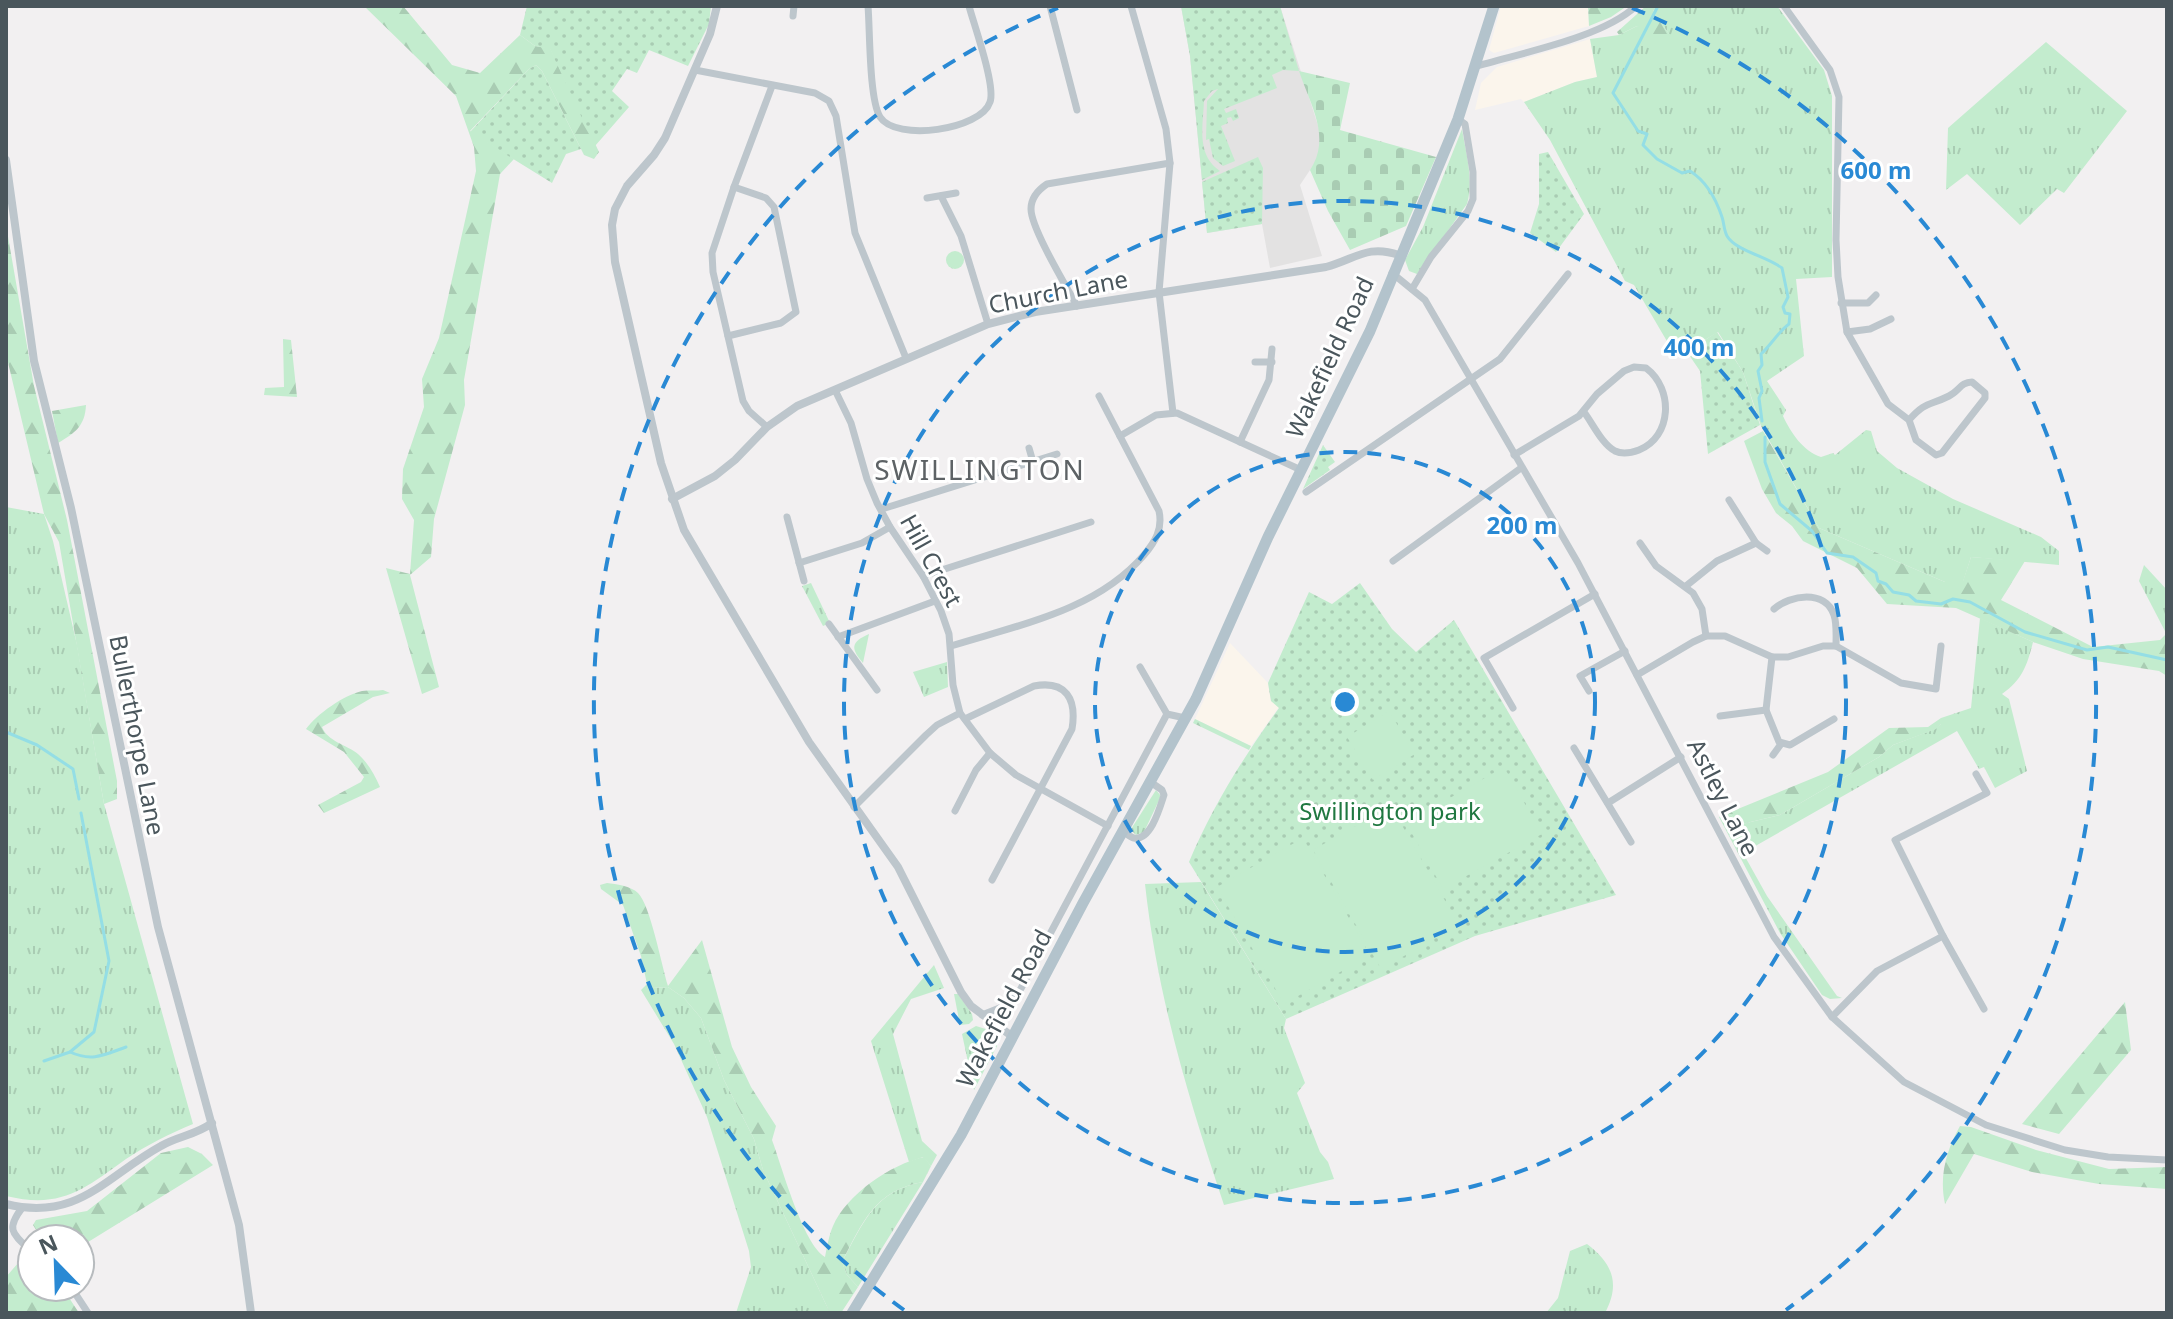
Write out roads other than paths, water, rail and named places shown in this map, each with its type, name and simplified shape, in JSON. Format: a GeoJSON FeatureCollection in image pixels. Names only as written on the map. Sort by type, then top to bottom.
{"type":"FeatureCollection","features":[{"type":"Feature","properties":{"kind":"main road","name":"Wakefield Road"},"geometry":{"type":"LineString","coordinates":[[852,1313],[961,1135],[1211,670],[1292,497],[1301,470],[1370,331],[1458,119],[1494,6]]}},
{"type":"Feature","properties":{"kind":"street"},"geometry":{"type":"LineString","coordinates":[[717,6],[710,34],[665,138],[621,197],[612,225],[622,293],[672,499],[684,530],[711,580],[809,742],[898,867],[961,992],[971,1006],[1013,1037]]}},
{"type":"Feature","properties":{"kind":"street"},"geometry":{"type":"LineString","coordinates":[[793,16],[794,6]]}},
{"type":"Feature","properties":{"kind":"street"},"geometry":{"type":"LineString","coordinates":[[868,6],[878,113],[891,127],[913,131],[970,122],[989,105],[991,90],[969,6]]}},
{"type":"Feature","properties":{"kind":"street"},"geometry":{"type":"LineString","coordinates":[[1050,6],[1077,110]]}},
{"type":"Feature","properties":{"kind":"street"},"geometry":{"type":"LineString","coordinates":[[1131,6],[1166,129],[1170,163],[1159,292],[1173,413]]}},
{"type":"Feature","properties":{"kind":"street"},"geometry":{"type":"LineString","coordinates":[[1474,67],[1611,25],[1636,6]]}},
{"type":"Feature","properties":{"kind":"street"},"geometry":{"type":"LineString","coordinates":[[1784,6],[1830,70],[1839,97],[1836,240],[1841,303],[1847,332],[1888,404],[1909,420],[1916,440],[1934,454],[1940,454],[1985,398],[1985,393],[1972,382],[1965,382],[1951,395],[1921,407],[1909,420]]}},
{"type":"Feature","properties":{"kind":"street"},"geometry":{"type":"LineString","coordinates":[[695,70],[815,93],[829,101],[833,108],[855,233],[906,358]]}},
{"type":"Feature","properties":{"kind":"street"},"geometry":{"type":"LineString","coordinates":[[767,427],[743,401],[712,263],[714,244],[772,86]]}},
{"type":"Feature","properties":{"kind":"street"},"geometry":{"type":"LineString","coordinates":[[1412,289],[1431,257],[1468,211],[1473,199],[1473,172],[1465,124],[1458,119]]}},
{"type":"Feature","properties":{"kind":"street","name":"Bullerthorpe Lane"},"geometry":{"type":"LineString","coordinates":[[6,160],[34,361],[74,521],[158,927],[239,1225],[251,1313]]}},
{"type":"Feature","properties":{"kind":"street"},"geometry":{"type":"LineString","coordinates":[[1077,306],[1034,223],[1031,208],[1036,194],[1047,184],[1170,163]]}},
{"type":"Feature","properties":{"kind":"street"},"geometry":{"type":"LineString","coordinates":[[728,336],[781,323],[796,312],[774,207],[766,198],[734,187]]}},
{"type":"Feature","properties":{"kind":"street"},"geometry":{"type":"LineString","coordinates":[[927,198],[956,193]]}},
{"type":"Feature","properties":{"kind":"street"},"geometry":{"type":"LineString","coordinates":[[941,196],[961,236],[988,324]]}},
{"type":"Feature","properties":{"kind":"street","name":"Church Lane"},"geometry":{"type":"LineString","coordinates":[[672,499],[715,476],[767,427],[797,406],[988,324],[1013,316],[1326,267],[1367,251],[1382,249],[1399,255]]}},
{"type":"Feature","properties":{"kind":"street","name":"Astley Lane"},"geometry":{"type":"LineString","coordinates":[[1392,273],[1425,300],[1595,594],[1774,937],[1832,1017],[1904,1082],[1986,1125],[2065,1150],[2108,1157],[2167,1160]]}},
{"type":"Feature","properties":{"kind":"street"},"geometry":{"type":"LineString","coordinates":[[1306,492],[1500,359],[1568,274]]}},
{"type":"Feature","properties":{"kind":"street"},"geometry":{"type":"LineString","coordinates":[[1841,303],[1868,303],[1876,295]]}},
{"type":"Feature","properties":{"kind":"street"},"geometry":{"type":"LineString","coordinates":[[1847,332],[1870,329],[1891,319]]}},
{"type":"Feature","properties":{"kind":"street"},"geometry":{"type":"LineString","coordinates":[[1240,442],[1269,380],[1272,349]]}},
{"type":"Feature","properties":{"kind":"street"},"geometry":{"type":"LineString","coordinates":[[1255,362],[1272,362]]}},
{"type":"Feature","properties":{"kind":"street"},"geometry":{"type":"LineString","coordinates":[[1514,455],[1584,412],[1597,394],[1624,371],[1640,367],[1650,371],[1657,380],[1664,397],[1665,423],[1654,441],[1639,450],[1622,454],[1612,449],[1584,412]]}},
{"type":"Feature","properties":{"kind":"street","name":"Hill Crest"},"geometry":{"type":"LineString","coordinates":[[835,390],[854,432],[867,479],[890,527],[923,576],[945,623],[951,646],[953,685],[963,716],[990,753],[1016,775],[1108,826]]}},
{"type":"Feature","properties":{"kind":"street"},"geometry":{"type":"LineString","coordinates":[[951,646],[1075,606],[1122,577],[1151,546],[1160,528],[1159,511],[1099,396]]}},
{"type":"Feature","properties":{"kind":"street"},"geometry":{"type":"LineString","coordinates":[[1120,436],[1156,415],[1184,414],[1301,470]]}},
{"type":"Feature","properties":{"kind":"street"},"geometry":{"type":"LineString","coordinates":[[1029,448],[1033,462]]}},
{"type":"Feature","properties":{"kind":"street"},"geometry":{"type":"LineString","coordinates":[[882,509],[1057,454]]}},
{"type":"Feature","properties":{"kind":"street"},"geometry":{"type":"LineString","coordinates":[[1393,561],[1521,468]]}},
{"type":"Feature","properties":{"kind":"street"},"geometry":{"type":"LineString","coordinates":[[1729,500],[1756,543],[1767,551]]}},
{"type":"Feature","properties":{"kind":"street"},"geometry":{"type":"LineString","coordinates":[[787,517],[804,581]]}},
{"type":"Feature","properties":{"kind":"street"},"geometry":{"type":"LineString","coordinates":[[1061,519],[1065,530]]}},
{"type":"Feature","properties":{"kind":"street"},"geometry":{"type":"LineString","coordinates":[[923,576],[1091,522]]}},
{"type":"Feature","properties":{"kind":"street"},"geometry":{"type":"LineString","coordinates":[[799,563],[862,543],[890,527]]}},
{"type":"Feature","properties":{"kind":"street"},"geometry":{"type":"LineString","coordinates":[[1640,543],[1656,566],[1686,586],[1702,609],[1706,636]]}},
{"type":"Feature","properties":{"kind":"street"},"geometry":{"type":"LineString","coordinates":[[1686,586],[1717,561],[1756,543]]}},
{"type":"Feature","properties":{"kind":"street"},"geometry":{"type":"LineString","coordinates":[[1513,708],[1484,658],[1595,594]]}},
{"type":"Feature","properties":{"kind":"street"},"geometry":{"type":"LineString","coordinates":[[1774,609],[1795,597],[1825,602],[1834,614],[1836,646]]}},
{"type":"Feature","properties":{"kind":"street"},"geometry":{"type":"LineString","coordinates":[[838,637],[935,601]]}},
{"type":"Feature","properties":{"kind":"street"},"geometry":{"type":"LineString","coordinates":[[829,624],[877,690]]}},
{"type":"Feature","properties":{"kind":"street"},"geometry":{"type":"LineString","coordinates":[[1637,675],[1706,636],[1725,636],[1772,657],[1788,657],[1823,646],[1836,646],[1901,683],[1936,692],[1941,646]]}},
{"type":"Feature","properties":{"kind":"street"},"geometry":{"type":"LineString","coordinates":[[1589,691],[1580,676],[1625,651]]}},
{"type":"Feature","properties":{"kind":"street"},"geometry":{"type":"LineString","coordinates":[[1772,657],[1766,710],[1781,744]]}},
{"type":"Feature","properties":{"kind":"street"},"geometry":{"type":"LineString","coordinates":[[1140,667],[1167,714],[1185,718]]}},
{"type":"Feature","properties":{"kind":"street"},"geometry":{"type":"LineString","coordinates":[[854,807],[937,725],[1034,686],[1055,685],[1063,690],[1073,708],[1072,729],[992,880]]}},
{"type":"Feature","properties":{"kind":"street"},"geometry":{"type":"LineString","coordinates":[[1720,716],[1766,710]]}},
{"type":"Feature","properties":{"kind":"street","name":"Wakefield Road"},"geometry":{"type":"LineString","coordinates":[[982,1015],[1002,1007],[1018,994],[1167,714]]}},
{"type":"Feature","properties":{"kind":"street"},"geometry":{"type":"LineString","coordinates":[[1781,744],[1792,744],[1834,719]]}},
{"type":"Feature","properties":{"kind":"street"},"geometry":{"type":"LineString","coordinates":[[1773,755],[1781,744]]}},
{"type":"Feature","properties":{"kind":"street"},"geometry":{"type":"LineString","coordinates":[[1574,748],[1631,842]]}},
{"type":"Feature","properties":{"kind":"street"},"geometry":{"type":"LineString","coordinates":[[955,811],[976,770],[990,753]]}},
{"type":"Feature","properties":{"kind":"street"},"geometry":{"type":"LineString","coordinates":[[1608,803],[1681,757]]}},
{"type":"Feature","properties":{"kind":"street"},"geometry":{"type":"LineString","coordinates":[[1976,774],[1987,793],[1895,840],[1984,1009]]}},
{"type":"Feature","properties":{"kind":"street"},"geometry":{"type":"LineString","coordinates":[[1122,831],[1134,838],[1148,833],[1164,795],[1149,781]]}},
{"type":"Feature","properties":{"kind":"street"},"geometry":{"type":"LineString","coordinates":[[1832,1017],[1877,971],[1943,936]]}},
{"type":"Feature","properties":{"kind":"street"},"geometry":{"type":"LineString","coordinates":[[6,1204],[22,1208],[71,1202],[94,1192],[164,1144],[200,1132],[212,1123]]}},
{"type":"Feature","properties":{"kind":"street"},"geometry":{"type":"LineString","coordinates":[[16,1236],[11,1227],[12,1221],[22,1208]]}},
{"type":"Feature","properties":{"kind":"waterway"},"geometry":{"type":"LineString","coordinates":[[1657,8],[1613,93],[1638,131],[1647,134],[1643,145],[1657,159],[1682,173],[1690,171],[1706,185],[1731,241],[1782,268],[1788,297],[1783,307],[1785,313],[1790,314],[1789,324],[1761,354],[1762,365],[1758,371],[1762,421]]}},
{"type":"Feature","properties":{"kind":"waterway"},"geometry":{"type":"LineString","coordinates":[[1765,437],[1765,462],[1780,504],[1812,531],[1827,553],[1853,557],[1876,573],[1878,581],[1893,592],[1909,595],[1916,601],[1941,604],[1953,599],[1970,602],[2025,632],[2087,650],[2108,647],[2167,660]]}},
{"type":"Feature","properties":{"kind":"waterway"},"geometry":{"type":"LineString","coordinates":[[6,732],[37,745],[73,769],[79,799]]}},
{"type":"Feature","properties":{"kind":"waterway"},"geometry":{"type":"LineString","coordinates":[[44,1061],[70,1052],[94,1032],[109,961],[81,813]]}},
{"type":"Feature","properties":{"kind":"waterway"},"geometry":{"type":"LineString","coordinates":[[70,1052],[92,1057],[126,1047]]}},
{"type":"Feature","properties":{"kind":"district","name":"SWILLINGTON"},"geometry":{"type":"Point","coordinates":[980,469]}},
{"type":"Feature","properties":{"kind":"park label","name":"Swillington park"},"geometry":{"type":"Point","coordinates":[1390,810]}}]}
